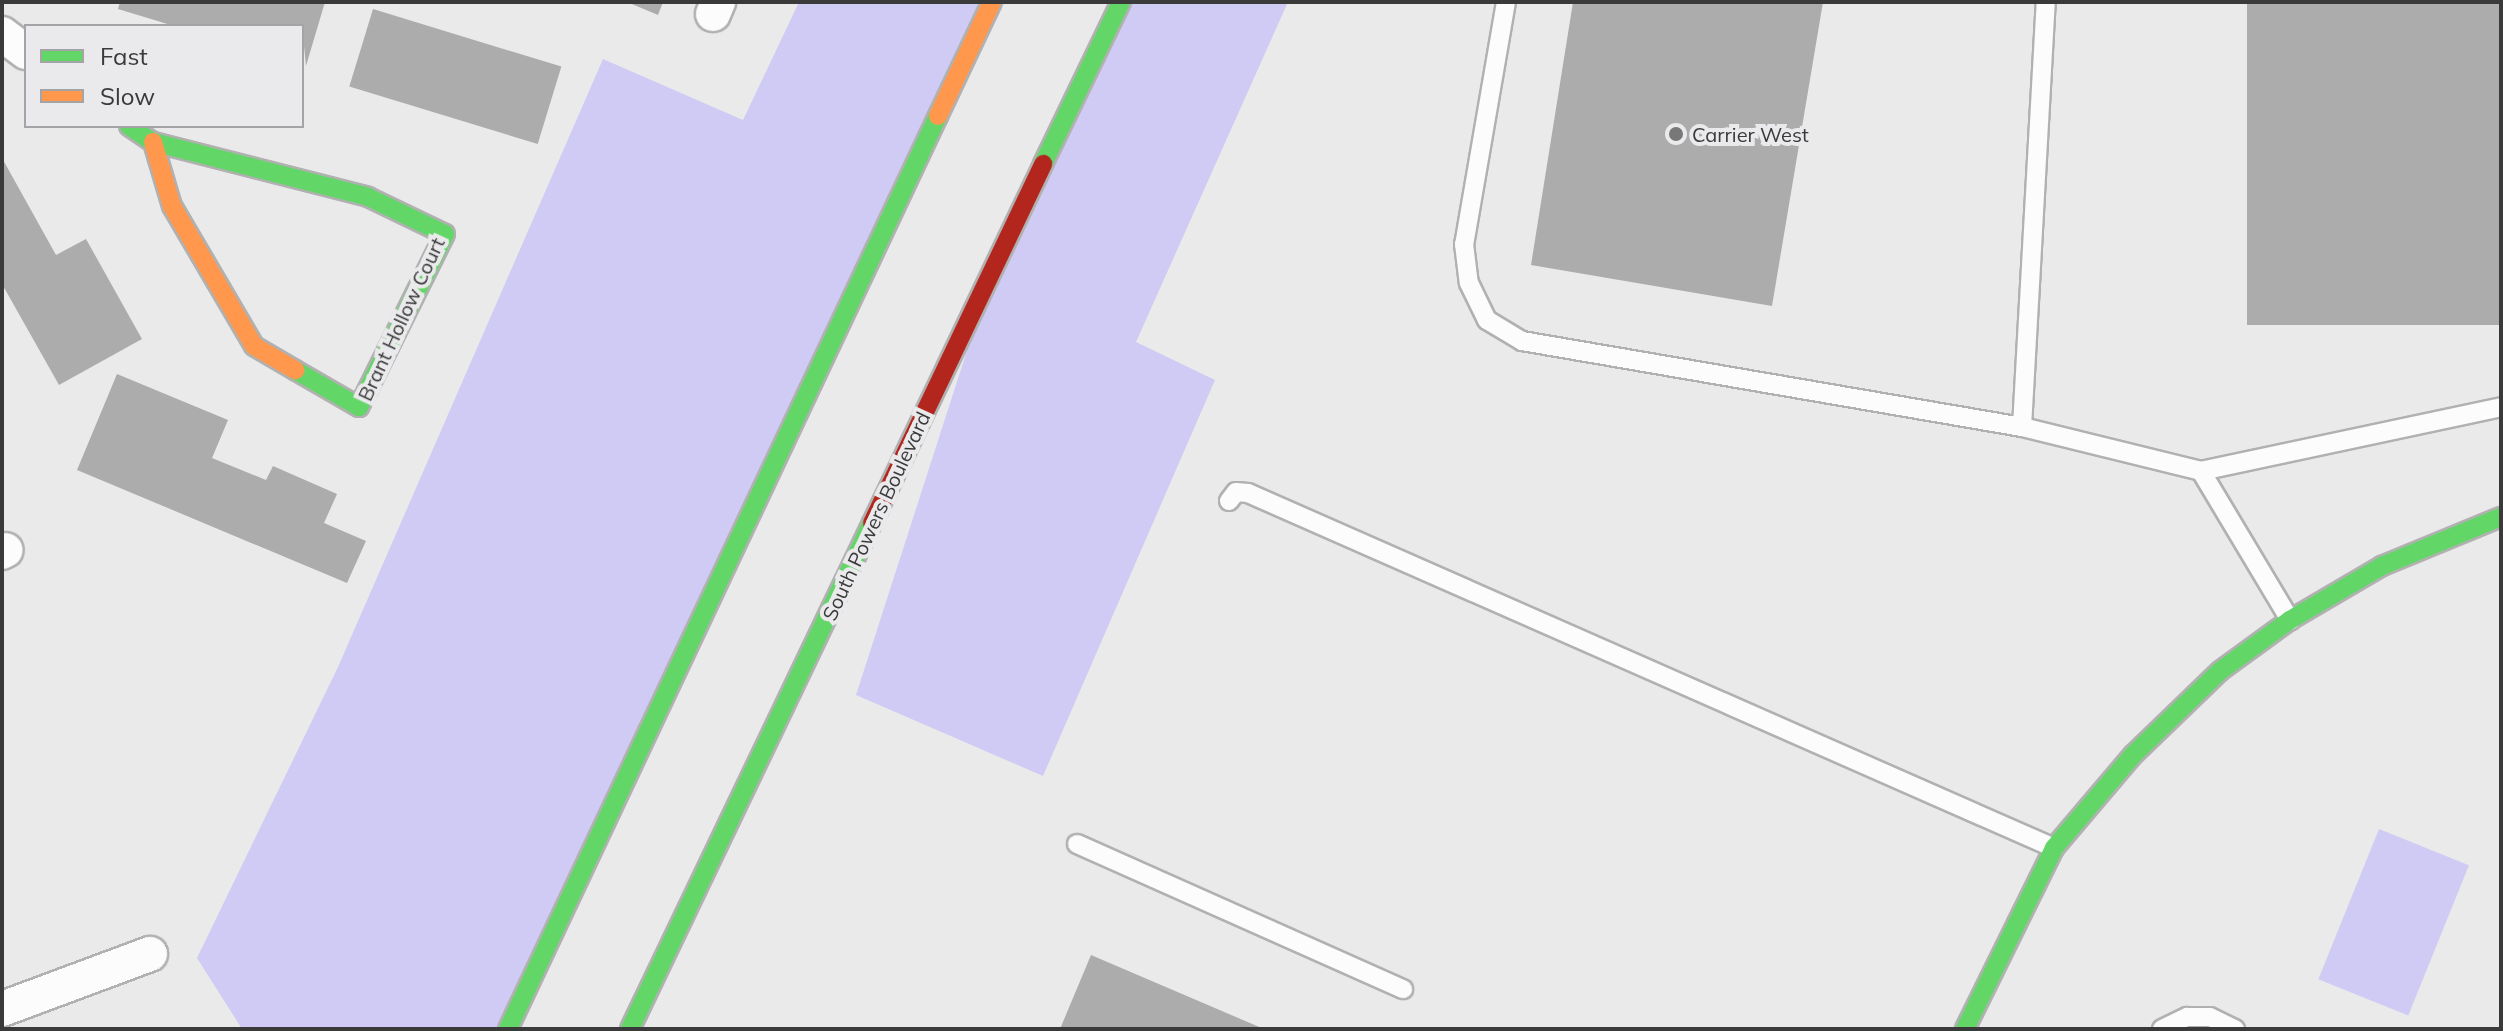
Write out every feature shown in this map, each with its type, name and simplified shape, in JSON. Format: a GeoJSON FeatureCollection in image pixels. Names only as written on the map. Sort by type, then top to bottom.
{"type":"FeatureCollection","features":[{"type":"Feature","properties":{"kind":"main road"},"geometry":{"type":"LineString","coordinates":[[508,1029],[992,2]]}},
{"type":"Feature","properties":{"kind":"main road","name":"South Powers Boulevard"},"geometry":{"type":"LineString","coordinates":[[630,1029],[1121,2]]}},
{"type":"Feature","properties":{"kind":"main road","name":"Brant Hollow Court"},"geometry":{"type":"LineString","coordinates":[[132,128],[153,142],[368,197],[445,234],[359,407],[254,346],[172,206],[153,142]]}},
{"type":"Feature","properties":{"kind":"main road"},"geometry":{"type":"LineString","coordinates":[[1965,1029],[2054,848],[2133,755],[2220,671],[2290,620],[2382,566],[2501,517]]}},
{"type":"Feature","properties":{"kind":"street"},"geometry":{"type":"LineString","coordinates":[[2,34],[24,50]]}},
{"type":"Feature","properties":{"kind":"street"},"geometry":{"type":"LineString","coordinates":[[2,1009],[150,954]]}},
{"type":"Feature","properties":{"kind":"lane"},"geometry":{"type":"LineString","coordinates":[[1506,2],[1464,244],[1469,283],[1487,320],[1522,341],[2022,427],[2201,471],[2501,407]]}},
{"type":"Feature","properties":{"kind":"lane"},"geometry":{"type":"LineString","coordinates":[[2022,427],[2046,2]]}},
{"type":"Feature","properties":{"kind":"lane"},"geometry":{"type":"LineString","coordinates":[[2201,471],[2290,620]]}},
{"type":"Feature","properties":{"kind":"lane"},"geometry":{"type":"LineString","coordinates":[[1229,501],[1236,492],[1248,493],[2054,848]]}},
{"type":"Feature","properties":{"kind":"lane"},"geometry":{"type":"LineString","coordinates":[[1077,844],[1403,989]]}},
{"type":"Feature","properties":{"kind":"lane"},"geometry":{"type":"LineString","coordinates":[[2162,1029],[2187,1017],[2210,1017],[2235,1029]]}},
{"type":"Feature","properties":{"kind":"shaded area"},"geometry":{"type":"Polygon","coordinates":[[[799,2],[993,2],[513,1029],[242,1029],[197,958],[338,667],[603,59],[743,120],[799,2]]]}},
{"type":"Feature","properties":{"kind":"shaded area"},"geometry":{"type":"Polygon","coordinates":[[[1121,2],[1288,2],[1136,342],[1215,380],[1043,776],[856,695],[992,273],[1121,2]]]}},
{"type":"Feature","properties":{"kind":"shaded area"},"geometry":{"type":"Polygon","coordinates":[[[2379,829],[2469,865],[2408,1016],[2318,979],[2379,829]]]}},
{"type":"Feature","properties":{"kind":"building"},"geometry":{"type":"Polygon","coordinates":[[[120,2],[325,2],[306,66],[304,24],[167,24],[118,9],[120,2]]]}},
{"type":"Feature","properties":{"kind":"building"},"geometry":{"type":"Polygon","coordinates":[[[627,2],[663,2],[658,15],[627,2]]]}},
{"type":"Feature","properties":{"kind":"building","name":"Carrier West"},"geometry":{"type":"Polygon","coordinates":[[[1573,2],[1823,2],[1772,306],[1531,265],[1573,2]]]}},
{"type":"Feature","properties":{"kind":"building"},"geometry":{"type":"Polygon","coordinates":[[[2247,2],[2501,2],[2501,325],[2247,325],[2247,2]]]}},
{"type":"Feature","properties":{"kind":"building"},"geometry":{"type":"Polygon","coordinates":[[[373,9],[561,67],[538,144],[349,86],[373,9]]]}},
{"type":"Feature","properties":{"kind":"building"},"geometry":{"type":"Polygon","coordinates":[[[2,158],[56,255],[86,239],[142,339],[59,385],[2,284],[2,158]]]}},
{"type":"Feature","properties":{"kind":"building"},"geometry":{"type":"Polygon","coordinates":[[[117,374],[228,420],[212,458],[266,480],[273,466],[337,494],[324,523],[366,541],[347,583],[77,470],[117,374]]]}},
{"type":"Feature","properties":{"kind":"building"},"geometry":{"type":"Polygon","coordinates":[[[1091,955],[1264,1029],[1060,1029],[1091,955]]]}},
{"type":"Feature","properties":{"kind":"traffic: fast"},"geometry":{"type":"LineString","coordinates":[[1043,164],[1121,2]]}},
{"type":"Feature","properties":{"kind":"traffic: fast"},"geometry":{"type":"LineString","coordinates":[[508,1029],[938,116]]}},
{"type":"Feature","properties":{"kind":"traffic: fast"},"geometry":{"type":"LineString","coordinates":[[132,128],[153,142],[368,197],[445,234],[359,407],[295,370]]}},
{"type":"Feature","properties":{"kind":"traffic: fast"},"geometry":{"type":"LineString","coordinates":[[1965,1029],[2054,848],[2133,755],[2220,671],[2290,620],[2382,566],[2501,517]]}},
{"type":"Feature","properties":{"kind":"traffic: fast"},"geometry":{"type":"LineString","coordinates":[[630,1029],[872,523]]}},
{"type":"Feature","properties":{"kind":"traffic: slow"},"geometry":{"type":"LineString","coordinates":[[938,116],[992,2]]}},
{"type":"Feature","properties":{"kind":"traffic: slow"},"geometry":{"type":"LineString","coordinates":[[153,142],[172,206],[254,346],[295,370]]}},
{"type":"Feature","properties":{"kind":"traffic: jam"},"geometry":{"type":"LineString","coordinates":[[872,523],[1043,164]]}},
{"type":"Feature","properties":{"kind":"place","name":"Carrier West"},"geometry":{"type":"Point","coordinates":[1676,134]}}]}
